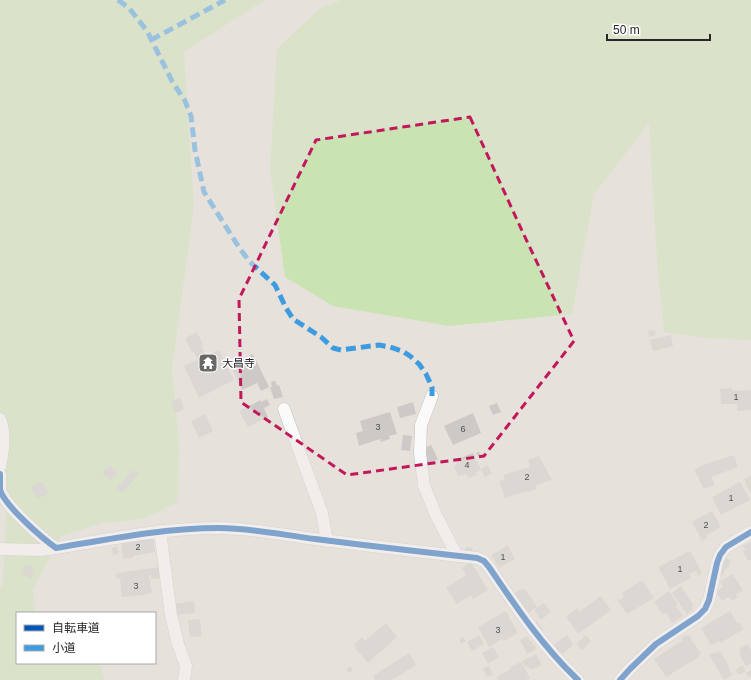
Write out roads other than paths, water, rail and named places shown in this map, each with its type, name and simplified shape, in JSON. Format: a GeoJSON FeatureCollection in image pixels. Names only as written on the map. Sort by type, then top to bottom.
{"type":"FeatureCollection","features":[{"type":"Feature","properties":{"kind":"street"},"geometry":{"type":"LineString","coordinates":[[432,396],[421,425],[420,452],[424,486],[436,515],[457,556]]}},
{"type":"Feature","properties":{"kind":"street"},"geometry":{"type":"LineString","coordinates":[[284,409],[322,513],[327,541]]}},
{"type":"Feature","properties":{"kind":"street"},"geometry":{"type":"LineString","coordinates":[[0,419],[2,425],[4,450],[0,467]]}},
{"type":"Feature","properties":{"kind":"street"},"geometry":{"type":"LineString","coordinates":[[0,474],[0,490],[10,506],[37,533],[56,548]]}},
{"type":"Feature","properties":{"kind":"street"},"geometry":{"type":"LineString","coordinates":[[0,549],[38,550],[160,531],[218,528],[247,529],[327,541],[477,558],[484,561],[489,567],[520,614],[559,662],[578,680]]}},
{"type":"Feature","properties":{"kind":"street"},"geometry":{"type":"LineString","coordinates":[[160,531],[171,615],[178,644],[186,666],[184,680]]}},
{"type":"Feature","properties":{"kind":"street"},"geometry":{"type":"LineString","coordinates":[[620,680],[656,644],[698,616],[705,608],[708,600],[720,555],[726,547],[751,532]]}},
{"type":"Feature","properties":{"kind":"place","name":"大昌寺"},"geometry":{"type":"Point","coordinates":[208,363]}}]}
